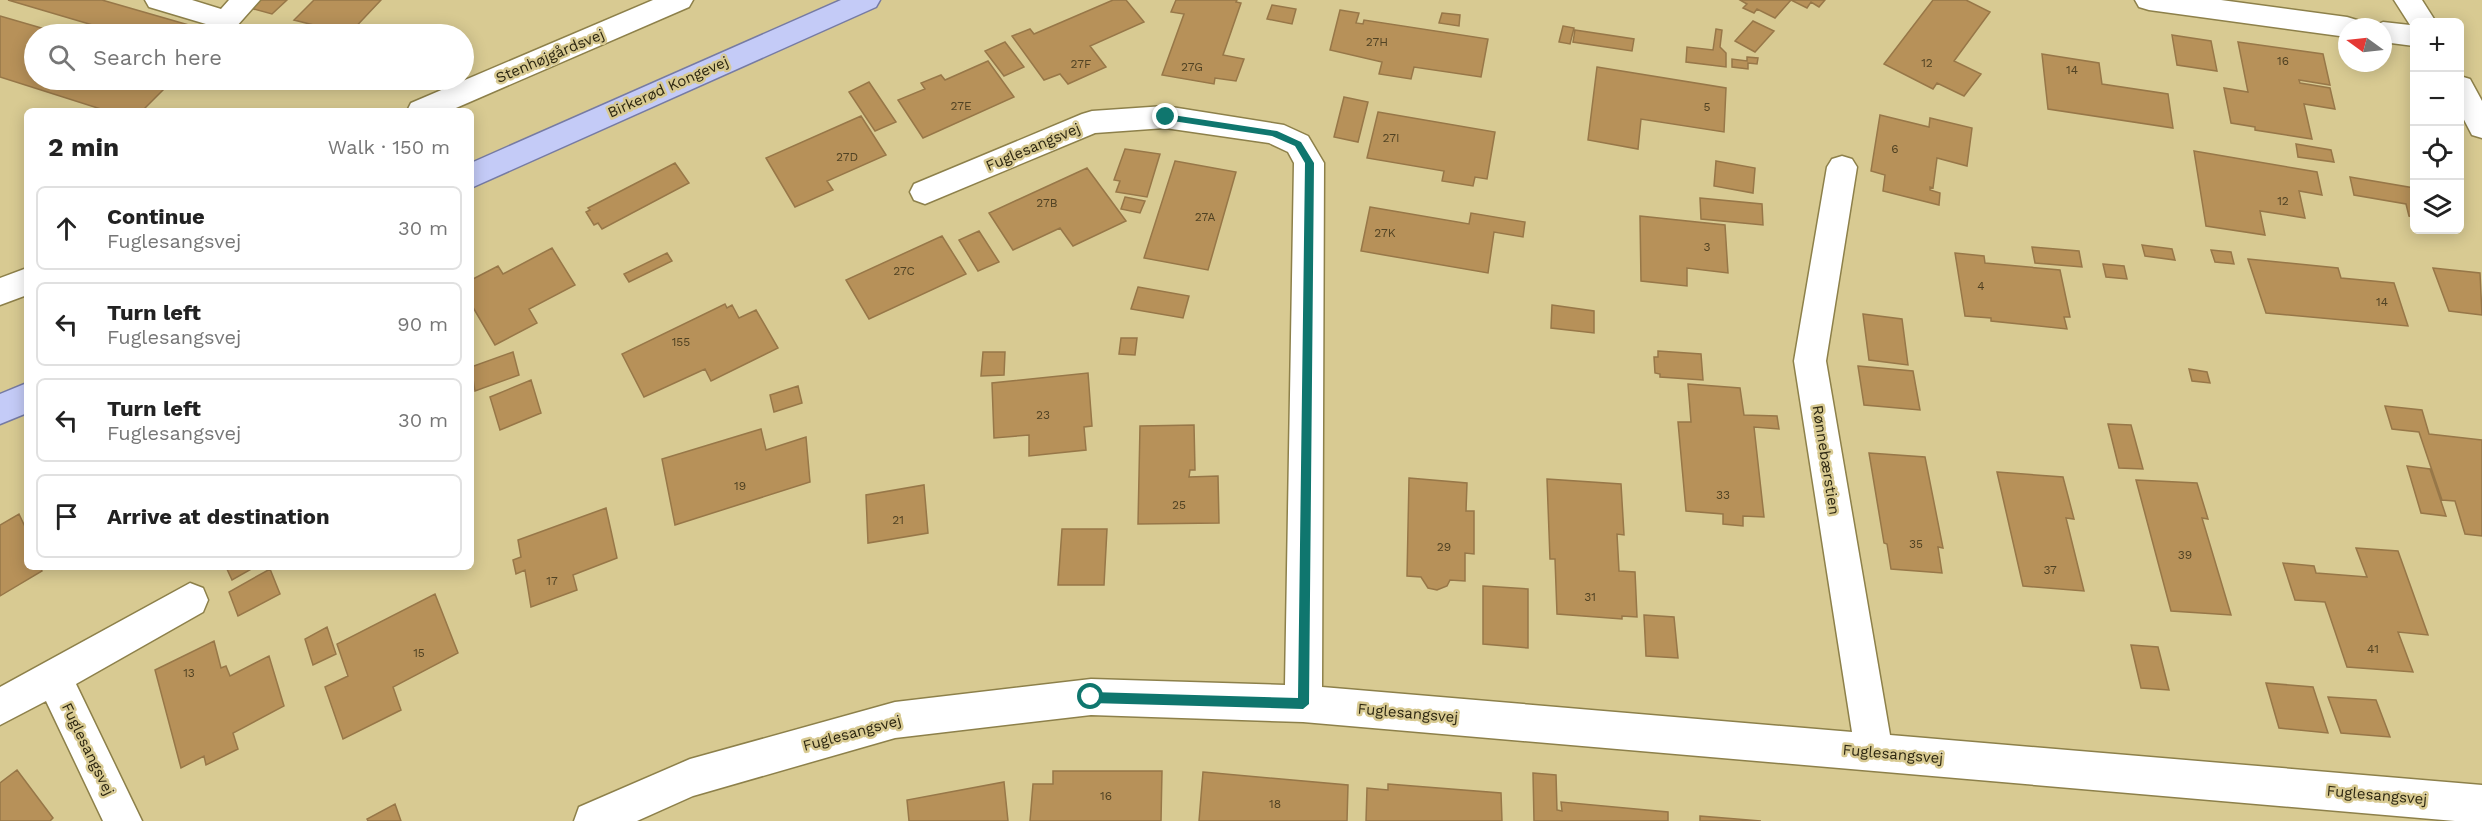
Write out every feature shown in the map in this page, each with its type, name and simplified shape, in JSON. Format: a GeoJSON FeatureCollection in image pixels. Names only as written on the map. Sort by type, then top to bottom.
{"type":"FeatureCollection","features":[{"type":"Feature","properties":{"kind":"main road","name":"Birkerød Kongevej"},"geometry":{"type":"LineString","coordinates":[[474,175],[522,151],[866,0]]}},
{"type":"Feature","properties":{"kind":"main road"},"geometry":{"type":"LineString","coordinates":[[0,410],[24,398]]}},
{"type":"Feature","properties":{"kind":"street"},"geometry":{"type":"LineString","coordinates":[[159,0],[226,20],[246,0]]}},
{"type":"Feature","properties":{"kind":"street","name":"Stenhøjgårdsvej"},"geometry":{"type":"LineString","coordinates":[[474,88],[679,0]]}},
{"type":"Feature","properties":{"kind":"street"},"geometry":{"type":"LineString","coordinates":[[2149,0],[2338,26]]}},
{"type":"Feature","properties":{"kind":"street"},"geometry":{"type":"LineString","coordinates":[[2408,0],[2419,18]]}},
{"type":"Feature","properties":{"kind":"street"},"geometry":{"type":"LineString","coordinates":[[2392,33],[2410,35]]}},
{"type":"Feature","properties":{"kind":"street","name":"Stenhøjgårdsvej"},"geometry":{"type":"LineString","coordinates":[[428,108],[470,90]]}},
{"type":"Feature","properties":{"kind":"street"},"geometry":{"type":"LineString","coordinates":[[2464,94],[2482,127]]}},
{"type":"Feature","properties":{"kind":"street","name":"Fuglesangsvej"},"geometry":{"type":"LineString","coordinates":[[925,192],[1092,122],[1166,117],[1274,133],[1298,144],[1309,163],[1303,704]]}},
{"type":"Feature","properties":{"kind":"street","name":"Rønnebærstien"},"geometry":{"type":"LineString","coordinates":[[1842,167],[1810,361],[1874,752]]}},
{"type":"Feature","properties":{"kind":"street"},"geometry":{"type":"LineString","coordinates":[[0,292],[24,282]]}},
{"type":"Feature","properties":{"kind":"street"},"geometry":{"type":"LineString","coordinates":[[0,707],[190,600]]}},
{"type":"Feature","properties":{"kind":"street","name":"Fuglesangsvej"},"geometry":{"type":"LineString","coordinates":[[53,677],[123,821]]}},
{"type":"Feature","properties":{"kind":"street","name":"Fuglesangsvej"},"geometry":{"type":"LineString","coordinates":[[593,821],[690,778],[895,720],[1091,697],[1303,704],[2482,804]]}},
{"type":"Feature","properties":{"kind":"building"},"geometry":{"type":"Polygon","coordinates":[[[8,0],[102,0],[185,24],[89,24],[8,0]]]}},
{"type":"Feature","properties":{"kind":"building"},"geometry":{"type":"Polygon","coordinates":[[[258,0],[287,0],[272,14],[250,8],[258,0]]]}},
{"type":"Feature","properties":{"kind":"building"},"geometry":{"type":"Polygon","coordinates":[[[314,0],[381,0],[358,24],[310,24],[294,20],[314,0]]]}},
{"type":"Feature","properties":{"kind":"building"},"geometry":{"type":"Polygon","coordinates":[[[1113,0],[1126,0],[1144,22],[1090,46],[1106,67],[1068,84],[1060,74],[1044,80],[1012,36],[1030,29],[1034,34],[1113,0]]]}},
{"type":"Feature","properties":{"kind":"building"},"geometry":{"type":"Polygon","coordinates":[[[1176,0],[1237,0],[1236,2],[1241,3],[1223,55],[1244,59],[1236,81],[1215,78],[1214,84],[1162,75],[1184,14],[1171,12],[1176,0]]]}},
{"type":"Feature","properties":{"kind":"building"},"geometry":{"type":"Polygon","coordinates":[[[1740,0],[1791,0],[1775,18],[1757,9],[1754,13],[1743,8],[1747,4],[1740,0]]]}},
{"type":"Feature","properties":{"kind":"building"},"geometry":{"type":"Polygon","coordinates":[[[1791,0],[1825,0],[1819,7],[1811,2],[1807,8],[1791,0]]]}},
{"type":"Feature","properties":{"kind":"building"},"geometry":{"type":"Polygon","coordinates":[[[1933,0],[1966,0],[1990,12],[1954,61],[1981,74],[1964,96],[1937,83],[1933,89],[1884,64],[1933,0]]]}},
{"type":"Feature","properties":{"kind":"building"},"geometry":{"type":"Polygon","coordinates":[[[1272,5],[1296,9],[1292,24],[1267,19],[1272,5]]]}},
{"type":"Feature","properties":{"kind":"building"},"geometry":{"type":"Polygon","coordinates":[[[1340,10],[1359,13],[1356,23],[1363,24],[1364,20],[1488,39],[1481,77],[1414,67],[1411,79],[1379,74],[1382,62],[1330,50],[1340,10]]]}},
{"type":"Feature","properties":{"kind":"building"},"geometry":{"type":"Polygon","coordinates":[[[1442,13],[1460,15],[1459,26],[1439,23],[1442,13]]]}},
{"type":"Feature","properties":{"kind":"building"},"geometry":{"type":"Polygon","coordinates":[[[0,16],[28,24],[24,24],[24,85],[0,77],[0,16]]]}},
{"type":"Feature","properties":{"kind":"building"},"geometry":{"type":"Polygon","coordinates":[[[1753,21],[1774,31],[1755,52],[1735,41],[1753,21]]]}},
{"type":"Feature","properties":{"kind":"building"},"geometry":{"type":"Polygon","coordinates":[[[1563,26],[1574,28],[1570,44],[1559,42],[1563,26]]]}},
{"type":"Feature","properties":{"kind":"building"},"geometry":{"type":"Polygon","coordinates":[[[1716,29],[1722,30],[1720,47],[1726,53],[1726,67],[1686,62],[1687,47],[1713,50],[1716,29]]]}},
{"type":"Feature","properties":{"kind":"building"},"geometry":{"type":"Polygon","coordinates":[[[1575,30],[1634,39],[1632,51],[1573,42],[1575,30]]]}},
{"type":"Feature","properties":{"kind":"building"},"geometry":{"type":"Polygon","coordinates":[[[2172,35],[2211,41],[2217,71],[2177,65],[2172,35]]]}},
{"type":"Feature","properties":{"kind":"building"},"geometry":{"type":"Polygon","coordinates":[[[1005,42],[1024,67],[1004,76],[985,51],[1005,42]]]}},
{"type":"Feature","properties":{"kind":"building"},"geometry":{"type":"Polygon","coordinates":[[[2238,42],[2323,54],[2330,85],[2299,80],[2300,83],[2330,88],[2335,109],[2304,104],[2312,139],[2255,130],[2255,127],[2231,123],[2224,88],[2248,92],[2238,42]]]}},
{"type":"Feature","properties":{"kind":"building"},"geometry":{"type":"Polygon","coordinates":[[[2042,54],[2099,63],[2102,84],[2168,94],[2173,128],[2048,109],[2042,54]]]}},
{"type":"Feature","properties":{"kind":"building"},"geometry":{"type":"Polygon","coordinates":[[[1747,57],[1758,58],[1757,64],[1748,63],[1748,69],[1732,67],[1732,59],[1747,61],[1747,57]]]}},
{"type":"Feature","properties":{"kind":"building"},"geometry":{"type":"Polygon","coordinates":[[[988,61],[1014,97],[923,138],[898,100],[925,89],[921,83],[941,75],[945,80],[988,61]]]}},
{"type":"Feature","properties":{"kind":"building"},"geometry":{"type":"Polygon","coordinates":[[[1597,67],[1726,88],[1724,132],[1641,119],[1638,149],[1588,140],[1597,67]]]}},
{"type":"Feature","properties":{"kind":"building"},"geometry":{"type":"Polygon","coordinates":[[[869,82],[896,122],[875,131],[849,92],[869,82]]]}},
{"type":"Feature","properties":{"kind":"building"},"geometry":{"type":"Polygon","coordinates":[[[41,90],[163,90],[145,108],[98,108],[41,90]]]}},
{"type":"Feature","properties":{"kind":"building"},"geometry":{"type":"Polygon","coordinates":[[[1344,97],[1368,102],[1358,142],[1334,137],[1344,97]]]}},
{"type":"Feature","properties":{"kind":"building"},"geometry":{"type":"Polygon","coordinates":[[[1378,112],[1495,132],[1487,179],[1475,177],[1473,186],[1442,181],[1444,171],[1367,158],[1378,112]]]}},
{"type":"Feature","properties":{"kind":"building"},"geometry":{"type":"Polygon","coordinates":[[[1880,115],[1929,127],[1930,118],[1972,128],[1967,166],[1937,158],[1933,188],[1930,187],[1930,190],[1940,193],[1939,205],[1883,191],[1885,175],[1871,171],[1880,115]]]}},
{"type":"Feature","properties":{"kind":"building"},"geometry":{"type":"Polygon","coordinates":[[[861,116],[886,155],[827,181],[833,190],[795,207],[766,158],[861,116]]]}},
{"type":"Feature","properties":{"kind":"building"},"geometry":{"type":"Polygon","coordinates":[[[2296,144],[2331,150],[2334,162],[2298,157],[2296,144]]]}},
{"type":"Feature","properties":{"kind":"building"},"geometry":{"type":"Polygon","coordinates":[[[1125,149],[1160,154],[1147,197],[1116,192],[1120,181],[1114,180],[1125,149]]]}},
{"type":"Feature","properties":{"kind":"building"},"geometry":{"type":"Polygon","coordinates":[[[2194,151],[2317,172],[2322,195],[2299,191],[2305,218],[2260,211],[2265,235],[2206,226],[2194,151]]]}},
{"type":"Feature","properties":{"kind":"building"},"geometry":{"type":"Polygon","coordinates":[[[1175,161],[1236,172],[1208,270],[1144,258],[1175,161]]]}},
{"type":"Feature","properties":{"kind":"building"},"geometry":{"type":"Polygon","coordinates":[[[1716,161],[1755,168],[1753,193],[1714,186],[1716,161]]]}},
{"type":"Feature","properties":{"kind":"building"},"geometry":{"type":"Polygon","coordinates":[[[675,163],[689,183],[602,229],[598,223],[594,225],[586,212],[590,210],[588,208],[675,163]]]}},
{"type":"Feature","properties":{"kind":"building"},"geometry":{"type":"Polygon","coordinates":[[[1087,168],[1126,221],[1073,246],[1060,228],[1013,250],[989,213],[1087,168]]]}},
{"type":"Feature","properties":{"kind":"building"},"geometry":{"type":"Polygon","coordinates":[[[2350,177],[2410,187],[2410,216],[2406,204],[2354,195],[2350,177]]]}},
{"type":"Feature","properties":{"kind":"building"},"geometry":{"type":"Polygon","coordinates":[[[1125,197],[1145,201],[1140,213],[1121,209],[1125,197]]]}},
{"type":"Feature","properties":{"kind":"building"},"geometry":{"type":"Polygon","coordinates":[[[1700,198],[1762,204],[1763,225],[1701,219],[1700,198]]]}},
{"type":"Feature","properties":{"kind":"building"},"geometry":{"type":"Polygon","coordinates":[[[1370,207],[1469,224],[1471,213],[1525,222],[1523,237],[1494,232],[1488,273],[1361,251],[1370,207]]]}},
{"type":"Feature","properties":{"kind":"building"},"geometry":{"type":"Polygon","coordinates":[[[1640,216],[1725,225],[1728,273],[1687,268],[1687,286],[1641,281],[1640,216]]]}},
{"type":"Feature","properties":{"kind":"building"},"geometry":{"type":"Polygon","coordinates":[[[979,231],[999,262],[978,271],[959,240],[979,231]]]}},
{"type":"Feature","properties":{"kind":"building"},"geometry":{"type":"Polygon","coordinates":[[[942,236],[966,274],[869,319],[846,280],[942,236]]]}},
{"type":"Feature","properties":{"kind":"building"},"geometry":{"type":"Polygon","coordinates":[[[2142,245],[2172,249],[2175,260],[2145,256],[2142,245]]]}},
{"type":"Feature","properties":{"kind":"building"},"geometry":{"type":"Polygon","coordinates":[[[2032,247],[2079,251],[2082,267],[2035,263],[2032,247]]]}},
{"type":"Feature","properties":{"kind":"building"},"geometry":{"type":"Polygon","coordinates":[[[552,248],[575,285],[529,309],[537,323],[495,345],[474,309],[474,278],[498,266],[503,274],[552,248]]]}},
{"type":"Feature","properties":{"kind":"building"},"geometry":{"type":"Polygon","coordinates":[[[2211,250],[2231,252],[2234,264],[2215,262],[2211,250]]]}},
{"type":"Feature","properties":{"kind":"building"},"geometry":{"type":"Polygon","coordinates":[[[667,253],[672,261],[629,282],[624,274],[667,253]]]}},
{"type":"Feature","properties":{"kind":"building"},"geometry":{"type":"Polygon","coordinates":[[[1955,253],[1984,256],[1985,263],[2060,270],[2070,317],[2064,317],[2067,329],[1965,316],[1955,253]]]}},
{"type":"Feature","properties":{"kind":"building"},"geometry":{"type":"Polygon","coordinates":[[[2248,259],[2338,268],[2341,278],[2394,283],[2408,326],[2266,313],[2248,259]]]}},
{"type":"Feature","properties":{"kind":"building"},"geometry":{"type":"Polygon","coordinates":[[[2103,264],[2124,266],[2127,279],[2106,277],[2103,264]]]}},
{"type":"Feature","properties":{"kind":"building"},"geometry":{"type":"Polygon","coordinates":[[[2433,268],[2480,273],[2482,315],[2449,311],[2433,268]]]}},
{"type":"Feature","properties":{"kind":"building"},"geometry":{"type":"Polygon","coordinates":[[[1138,287],[1189,296],[1183,318],[1131,309],[1138,287]]]}},
{"type":"Feature","properties":{"kind":"building"},"geometry":{"type":"Polygon","coordinates":[[[725,304],[727,308],[732,305],[739,318],[756,310],[778,348],[711,381],[705,369],[644,397],[622,354],[725,304]]]}},
{"type":"Feature","properties":{"kind":"building"},"geometry":{"type":"Polygon","coordinates":[[[1552,305],[1594,311],[1594,333],[1551,328],[1552,305]]]}},
{"type":"Feature","properties":{"kind":"building"},"geometry":{"type":"Polygon","coordinates":[[[1863,314],[1902,319],[1908,365],[1869,360],[1863,314]]]}},
{"type":"Feature","properties":{"kind":"building"},"geometry":{"type":"Polygon","coordinates":[[[1121,338],[1137,338],[1135,355],[1119,354],[1121,338]]]}},
{"type":"Feature","properties":{"kind":"building"},"geometry":{"type":"Polygon","coordinates":[[[1658,351],[1701,354],[1703,380],[1660,377],[1660,374],[1655,373],[1654,357],[1658,357],[1658,351]]]}},
{"type":"Feature","properties":{"kind":"building"},"geometry":{"type":"Polygon","coordinates":[[[513,352],[519,375],[475,391],[474,366],[513,352]]]}},
{"type":"Feature","properties":{"kind":"building"},"geometry":{"type":"Polygon","coordinates":[[[983,352],[1005,352],[1004,375],[981,376],[983,352]]]}},
{"type":"Feature","properties":{"kind":"building"},"geometry":{"type":"Polygon","coordinates":[[[1858,366],[1913,371],[1920,410],[1864,405],[1858,366]]]}},
{"type":"Feature","properties":{"kind":"building"},"geometry":{"type":"Polygon","coordinates":[[[2189,369],[2207,372],[2210,383],[2192,381],[2189,369]]]}},
{"type":"Feature","properties":{"kind":"building"},"geometry":{"type":"Polygon","coordinates":[[[1088,373],[1092,426],[1084,427],[1086,450],[1029,456],[1029,435],[994,438],[992,383],[1088,373]]]}},
{"type":"Feature","properties":{"kind":"building"},"geometry":{"type":"Polygon","coordinates":[[[531,380],[541,413],[500,430],[490,397],[531,380]]]}},
{"type":"Feature","properties":{"kind":"building"},"geometry":{"type":"Polygon","coordinates":[[[1688,384],[1740,388],[1744,415],[1777,416],[1779,429],[1754,427],[1764,517],[1743,516],[1743,526],[1723,524],[1723,514],[1686,511],[1678,422],[1691,422],[1688,384]]]}},
{"type":"Feature","properties":{"kind":"building"},"geometry":{"type":"Polygon","coordinates":[[[798,386],[802,403],[774,412],[770,395],[798,386]]]}},
{"type":"Feature","properties":{"kind":"building"},"geometry":{"type":"Polygon","coordinates":[[[2385,406],[2422,410],[2429,434],[2482,440],[2482,536],[2465,534],[2455,501],[2442,500],[2419,432],[2392,429],[2385,406]]]}},
{"type":"Feature","properties":{"kind":"building"},"geometry":{"type":"Polygon","coordinates":[[[2108,424],[2131,425],[2143,469],[2119,468],[2108,424]]]}},
{"type":"Feature","properties":{"kind":"building"},"geometry":{"type":"Polygon","coordinates":[[[1194,425],[1195,470],[1190,470],[1189,477],[1218,476],[1219,523],[1138,524],[1140,426],[1194,425]]]}},
{"type":"Feature","properties":{"kind":"building"},"geometry":{"type":"Polygon","coordinates":[[[761,429],[766,450],[806,437],[810,482],[675,525],[662,459],[761,429]]]}},
{"type":"Feature","properties":{"kind":"building"},"geometry":{"type":"Polygon","coordinates":[[[1869,453],[1925,457],[1943,548],[1938,547],[1942,573],[1891,569],[1887,544],[1884,543],[1869,453]]]}},
{"type":"Feature","properties":{"kind":"building"},"geometry":{"type":"Polygon","coordinates":[[[2407,466],[2430,469],[2446,516],[2421,513],[2407,466]]]}},
{"type":"Feature","properties":{"kind":"building"},"geometry":{"type":"Polygon","coordinates":[[[1997,472],[2063,477],[2074,519],[2066,518],[2084,591],[2023,586],[1997,472]]]}},
{"type":"Feature","properties":{"kind":"building"},"geometry":{"type":"Polygon","coordinates":[[[1409,478],[1467,483],[1466,511],[1474,511],[1474,554],[1465,553],[1465,581],[1450,580],[1447,586],[1437,590],[1428,588],[1421,577],[1407,576],[1409,478]]]}},
{"type":"Feature","properties":{"kind":"building"},"geometry":{"type":"Polygon","coordinates":[[[1547,479],[1621,484],[1624,535],[1617,534],[1619,571],[1635,572],[1637,617],[1622,616],[1622,619],[1557,614],[1555,559],[1550,559],[1547,479]]]}},
{"type":"Feature","properties":{"kind":"building"},"geometry":{"type":"Polygon","coordinates":[[[2136,480],[2197,483],[2208,519],[2202,518],[2231,615],[2171,611],[2136,480]]]}},
{"type":"Feature","properties":{"kind":"building"},"geometry":{"type":"Polygon","coordinates":[[[924,485],[928,533],[868,543],[866,495],[924,485]]]}},
{"type":"Feature","properties":{"kind":"building"},"geometry":{"type":"Polygon","coordinates":[[[606,508],[617,558],[573,575],[577,590],[531,607],[525,570],[516,574],[513,560],[521,557],[518,540],[606,508]]]}},
{"type":"Feature","properties":{"kind":"building"},"geometry":{"type":"Polygon","coordinates":[[[19,514],[24,525],[24,570],[42,571],[0,596],[0,525],[19,514]]]}},
{"type":"Feature","properties":{"kind":"building"},"geometry":{"type":"Polygon","coordinates":[[[1062,529],[1107,529],[1104,585],[1058,585],[1062,529]]]}},
{"type":"Feature","properties":{"kind":"building"},"geometry":{"type":"Polygon","coordinates":[[[2356,548],[2398,551],[2428,635],[2398,632],[2413,672],[2347,667],[2325,602],[2295,600],[2283,563],[2314,566],[2316,573],[2367,577],[2356,548]]]}},
{"type":"Feature","properties":{"kind":"building"},"geometry":{"type":"Polygon","coordinates":[[[227,570],[250,570],[232,580],[227,570]]]}},
{"type":"Feature","properties":{"kind":"building"},"geometry":{"type":"Polygon","coordinates":[[[270,570],[280,594],[238,616],[229,592],[270,570]]]}},
{"type":"Feature","properties":{"kind":"building"},"geometry":{"type":"Polygon","coordinates":[[[1483,586],[1528,589],[1528,648],[1483,644],[1483,586]]]}},
{"type":"Feature","properties":{"kind":"building"},"geometry":{"type":"Polygon","coordinates":[[[435,594],[458,653],[393,687],[401,710],[343,739],[325,687],[348,676],[337,644],[435,594]]]}},
{"type":"Feature","properties":{"kind":"building"},"geometry":{"type":"Polygon","coordinates":[[[1644,615],[1674,617],[1678,658],[1646,656],[1644,615]]]}},
{"type":"Feature","properties":{"kind":"building"},"geometry":{"type":"Polygon","coordinates":[[[327,627],[336,654],[313,665],[305,639],[327,627]]]}},
{"type":"Feature","properties":{"kind":"building"},"geometry":{"type":"Polygon","coordinates":[[[214,641],[221,668],[226,666],[230,676],[269,656],[284,706],[233,733],[238,749],[206,765],[204,756],[181,768],[155,670],[214,641]]]}},
{"type":"Feature","properties":{"kind":"building"},"geometry":{"type":"Polygon","coordinates":[[[2131,645],[2158,647],[2169,690],[2141,688],[2131,645]]]}},
{"type":"Feature","properties":{"kind":"building"},"geometry":{"type":"Polygon","coordinates":[[[2266,683],[2313,687],[2328,733],[2279,728],[2266,683]]]}},
{"type":"Feature","properties":{"kind":"building"},"geometry":{"type":"Polygon","coordinates":[[[2328,697],[2376,700],[2390,737],[2341,733],[2328,697]]]}},
{"type":"Feature","properties":{"kind":"building"},"geometry":{"type":"Polygon","coordinates":[[[17,770],[53,818],[50,821],[0,821],[0,783],[17,770]]]}},
{"type":"Feature","properties":{"kind":"building"},"geometry":{"type":"Polygon","coordinates":[[[1053,771],[1162,771],[1161,821],[1030,821],[1033,784],[1053,784],[1053,771]]]}},
{"type":"Feature","properties":{"kind":"building"},"geometry":{"type":"Polygon","coordinates":[[[1203,772],[1348,785],[1347,821],[1199,821],[1203,772]]]}},
{"type":"Feature","properties":{"kind":"building"},"geometry":{"type":"Polygon","coordinates":[[[1533,773],[1556,775],[1557,810],[1562,811],[1561,802],[1668,812],[1668,821],[1534,821],[1533,773]]]}},
{"type":"Feature","properties":{"kind":"building"},"geometry":{"type":"Polygon","coordinates":[[[1004,782],[1008,821],[909,821],[907,800],[1004,782]]]}},
{"type":"Feature","properties":{"kind":"building"},"geometry":{"type":"Polygon","coordinates":[[[1388,784],[1501,793],[1502,821],[1366,821],[1367,788],[1388,790],[1388,784]]]}},
{"type":"Feature","properties":{"kind":"building"},"geometry":{"type":"Polygon","coordinates":[[[395,804],[401,821],[368,821],[367,819],[395,804]]]}},
{"type":"Feature","properties":{"kind":"building"},"geometry":{"type":"Polygon","coordinates":[[[1700,816],[1761,821],[1700,821],[1700,816]]]}},
{"type":"Feature","properties":{"kind":"route"},"geometry":{"type":"LineString","coordinates":[[1091,697],[1303,704],[1309,163],[1298,144],[1274,133],[1166,117]]}}]}
